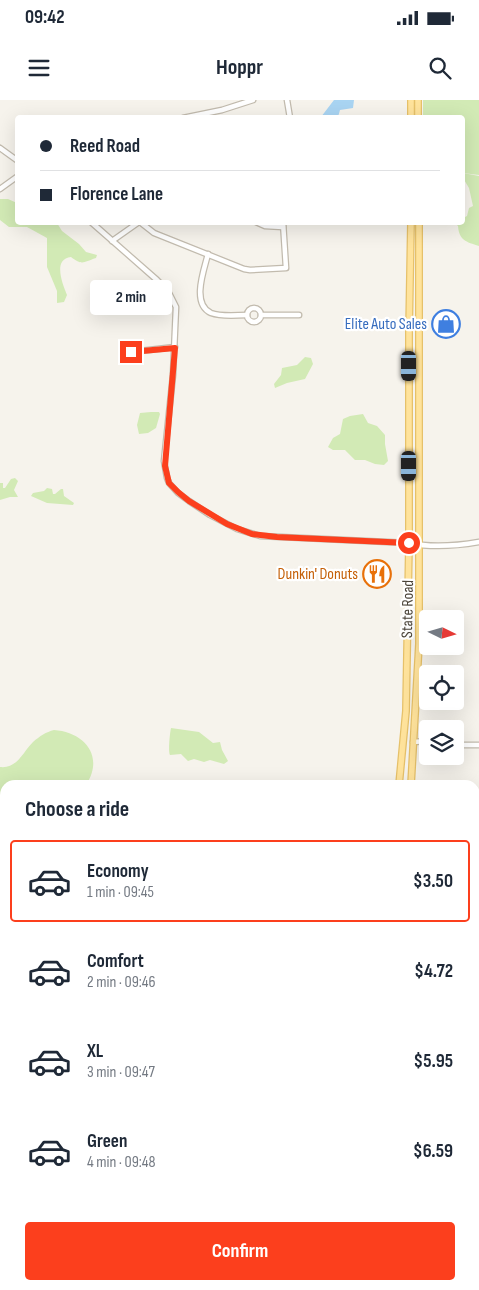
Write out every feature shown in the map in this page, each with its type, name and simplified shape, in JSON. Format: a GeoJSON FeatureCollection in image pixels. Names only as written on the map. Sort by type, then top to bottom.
{"type":"FeatureCollection","features":[{"type":"Feature","properties":{"kind":"main road"},"geometry":{"type":"LineString","coordinates":[[410,100],[411,115]]}},
{"type":"Feature","properties":{"kind":"main road"},"geometry":{"type":"LineString","coordinates":[[418,100],[418,115]]}},
{"type":"Feature","properties":{"kind":"main road","name":"State Road"},"geometry":{"type":"LineString","coordinates":[[399,780],[406,711],[411,225]]}},
{"type":"Feature","properties":{"kind":"main road","name":"State Road"},"geometry":{"type":"LineString","coordinates":[[411,780],[419,644],[419,225]]}},
{"type":"Feature","properties":{"kind":"street"},"geometry":{"type":"LineString","coordinates":[[198,115],[222,110],[253,100]]}},
{"type":"Feature","properties":{"kind":"street"},"geometry":{"type":"LineString","coordinates":[[287,100],[290,115]]}},
{"type":"Feature","properties":{"kind":"street"},"geometry":{"type":"LineString","coordinates":[[0,148],[15,160]]}},
{"type":"Feature","properties":{"kind":"street"},"geometry":{"type":"LineString","coordinates":[[0,189],[15,178]]}},
{"type":"Feature","properties":{"kind":"street"},"geometry":{"type":"LineString","coordinates":[[95,225],[158,280],[168,291],[176,307],[172,396],[164,461],[167,478],[178,492],[219,519],[237,529],[252,534],[418,545],[447,546],[479,542]]}},
{"type":"Feature","properties":{"kind":"street"},"geometry":{"type":"LineString","coordinates":[[112,241],[136,225]]}},
{"type":"Feature","properties":{"kind":"street"},"geometry":{"type":"LineString","coordinates":[[144,225],[154,233],[244,269],[286,268],[283,225],[263,225]]}},
{"type":"Feature","properties":{"kind":"street"},"geometry":{"type":"LineString","coordinates":[[208,254],[200,285],[201,302],[210,312],[247,315]]}},
{"type":"Feature","properties":{"kind":"street"},"geometry":{"type":"LineString","coordinates":[[100,310],[138,305],[168,291]]}},
{"type":"Feature","properties":{"kind":"street"},"geometry":{"type":"LineString","coordinates":[[247,315],[250,309],[254,308],[258,309],[261,315]]}},
{"type":"Feature","properties":{"kind":"street"},"geometry":{"type":"LineString","coordinates":[[247,315],[254,322],[258,321],[261,315]]}},
{"type":"Feature","properties":{"kind":"street"},"geometry":{"type":"LineString","coordinates":[[261,315],[299,315]]}},
{"type":"Feature","properties":{"kind":"street"},"geometry":{"type":"LineString","coordinates":[[131,352],[175,348]]}},
{"type":"Feature","properties":{"kind":"street"},"geometry":{"type":"LineString","coordinates":[[406,711],[415,712]]}},
{"type":"Feature","properties":{"kind":"street"},"geometry":{"type":"LineString","coordinates":[[413,742],[419,741]]}},
{"type":"Feature","properties":{"kind":"street"},"geometry":{"type":"LineString","coordinates":[[464,745],[479,745]]}},
{"type":"Feature","properties":{"kind":"green space"},"geometry":{"type":"Polygon","coordinates":[[[423,100],[479,100],[479,175],[465,173],[465,115],[423,115],[423,100]]]}},
{"type":"Feature","properties":{"kind":"green space"},"geometry":{"type":"Polygon","coordinates":[[[465,173],[479,176],[479,246],[464,240],[457,225],[465,225],[465,217],[469,208],[473,206],[469,188],[465,181],[465,173]]]}},
{"type":"Feature","properties":{"kind":"green space"},"geometry":{"type":"Polygon","coordinates":[[[0,199],[8,199],[15,202],[15,225],[58,225],[62,231],[86,252],[97,255],[96,258],[83,262],[78,262],[71,257],[62,262],[60,273],[67,295],[64,302],[57,303],[57,291],[47,267],[47,238],[27,227],[9,227],[0,220],[0,199]]]}},
{"type":"Feature","properties":{"kind":"green space"},"geometry":{"type":"Polygon","coordinates":[[[305,357],[311,358],[313,364],[305,379],[275,388],[274,384],[281,375],[282,368],[297,365],[305,357]]]}},
{"type":"Feature","properties":{"kind":"green space"},"geometry":{"type":"Polygon","coordinates":[[[159,412],[160,414],[156,428],[148,433],[139,434],[137,425],[140,413],[159,412]]]}},
{"type":"Feature","properties":{"kind":"green space"},"geometry":{"type":"Polygon","coordinates":[[[363,414],[368,423],[377,426],[385,435],[388,461],[384,465],[365,460],[355,460],[345,450],[333,450],[328,447],[333,438],[340,434],[343,419],[363,414]]]}},
{"type":"Feature","properties":{"kind":"green space"},"geometry":{"type":"Polygon","coordinates":[[[15,478],[18,481],[14,490],[18,497],[0,500],[0,483],[3,483],[3,488],[5,488],[11,479],[15,478]]]}},
{"type":"Feature","properties":{"kind":"green space"},"geometry":{"type":"Polygon","coordinates":[[[47,488],[52,489],[53,494],[63,489],[64,496],[74,503],[73,505],[47,503],[31,496],[33,493],[44,491],[47,488]]]}},
{"type":"Feature","properties":{"kind":"green space"},"geometry":{"type":"Polygon","coordinates":[[[171,728],[199,732],[213,743],[220,742],[228,761],[224,764],[210,760],[204,762],[194,759],[188,761],[181,754],[170,755],[171,728]]]}},
{"type":"Feature","properties":{"kind":"green space"},"geometry":{"type":"Polygon","coordinates":[[[54,730],[74,735],[88,747],[92,755],[93,764],[88,780],[0,780],[0,767],[6,767],[15,763],[33,742],[54,730]]]}},
{"type":"Feature","properties":{"kind":"water"},"geometry":{"type":"Polygon","coordinates":[[[334,100],[354,100],[353,108],[340,110],[339,115],[323,115],[334,100]]]}},
{"type":"Feature","properties":{"kind":"place","name":"Elite Auto Sales"},"geometry":{"type":"Point","coordinates":[446,324]}},
{"type":"Feature","properties":{"kind":"place","name":"Dunkin' Donuts"},"geometry":{"type":"Point","coordinates":[377,574]}},
{"type":"Feature","properties":{"kind":"route"},"geometry":{"type":"LineString","coordinates":[[131,352],[175,348],[165,466],[169,483],[189,501],[227,524],[252,534],[268,537],[409,543]]}}]}
